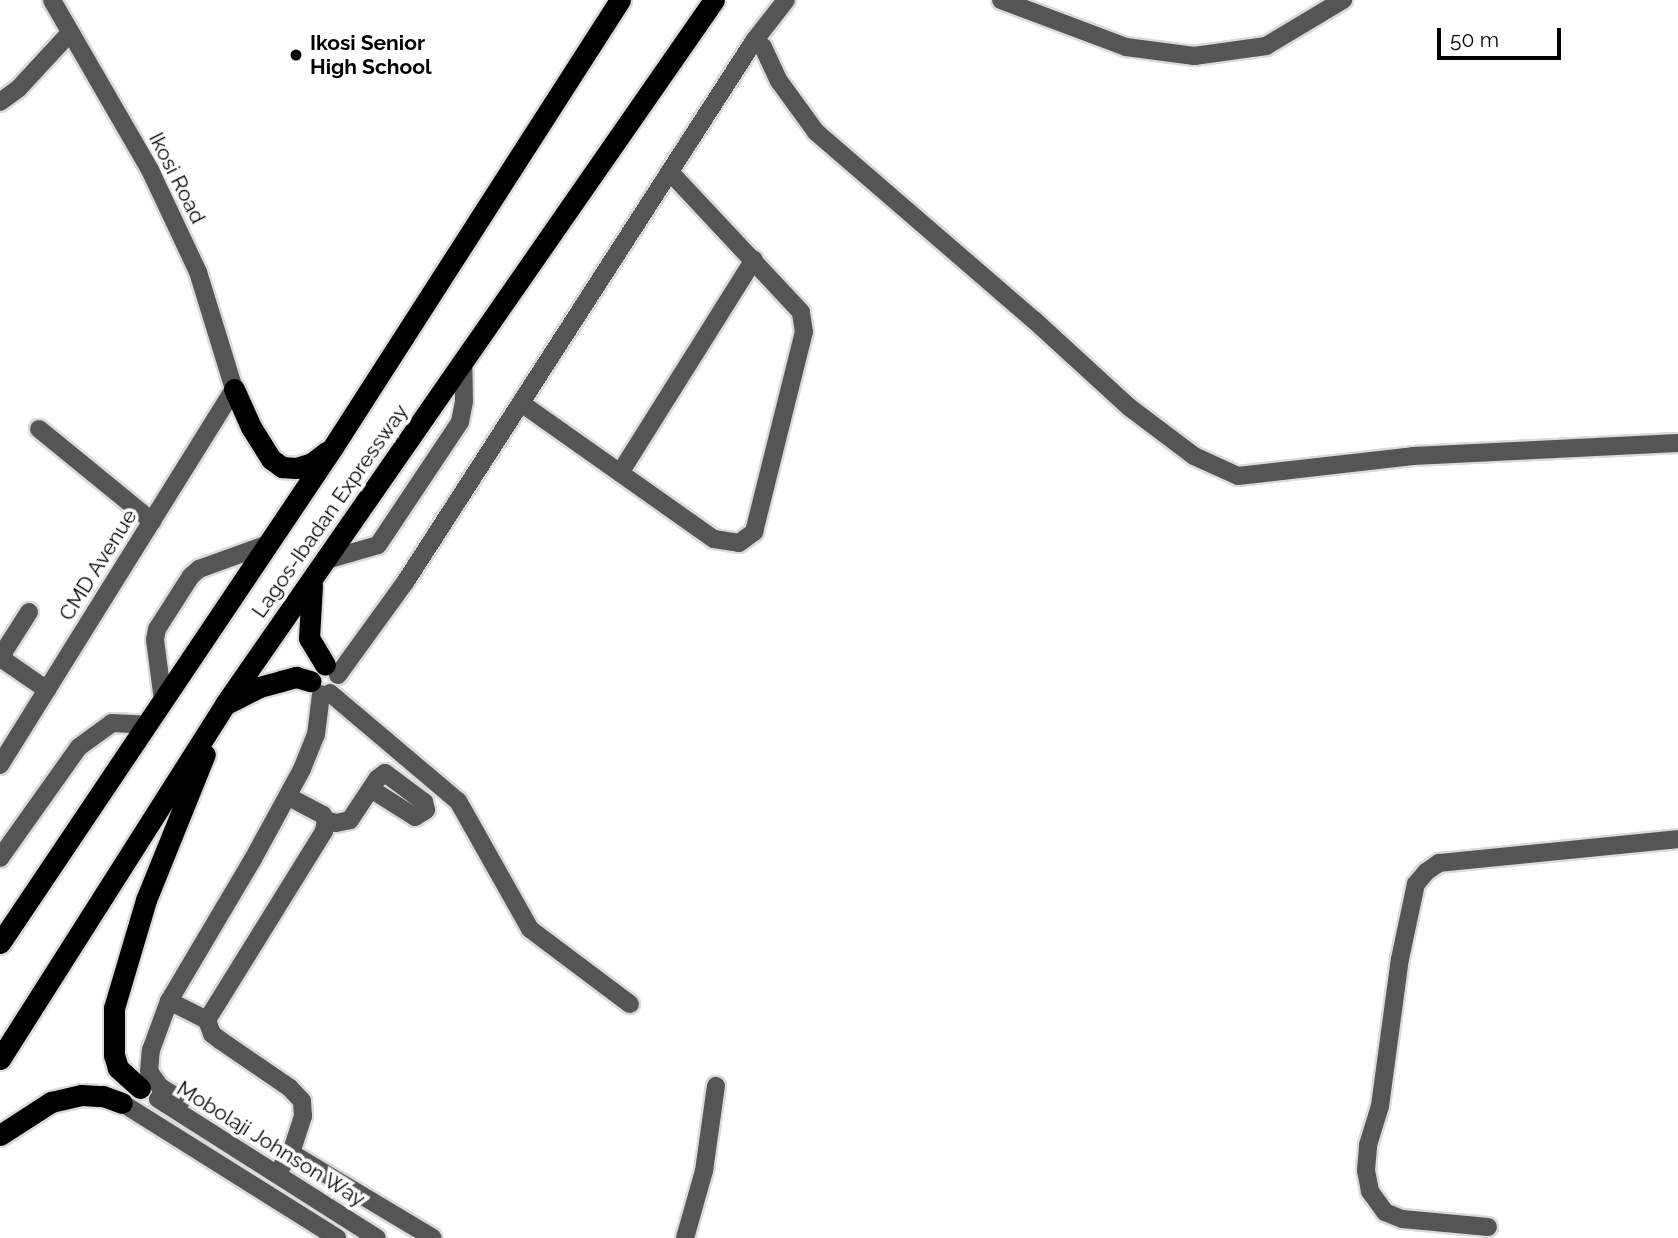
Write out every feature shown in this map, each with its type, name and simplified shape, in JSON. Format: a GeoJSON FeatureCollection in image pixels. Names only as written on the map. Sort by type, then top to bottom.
{"type":"FeatureCollection","features":[{"type":"Feature","properties":{"kind":"highway","name":"Lagos-Ibadan Expressway"},"geometry":{"type":"LineString","coordinates":[[0,943],[333,447],[620,0]]}},
{"type":"Feature","properties":{"kind":"highway","name":"Lagos-Ibadan Expressway"},"geometry":{"type":"LineString","coordinates":[[0,1059],[225,704],[714,0]]}},
{"type":"Feature","properties":{"kind":"highway"},"geometry":{"type":"LineString","coordinates":[[234,389],[258,440],[271,459],[282,467],[296,468],[312,463],[333,447]]}},
{"type":"Feature","properties":{"kind":"highway"},"geometry":{"type":"LineString","coordinates":[[313,580],[309,638],[332,670]]}},
{"type":"Feature","properties":{"kind":"highway"},"geometry":{"type":"LineString","coordinates":[[140,1088],[129,1081],[116,1062],[112,1037],[114,1009],[146,900],[225,704],[270,684],[296,677],[320,689]]}},
{"type":"Feature","properties":{"kind":"highway"},"geometry":{"type":"LineString","coordinates":[[0,1135],[51,1102],[81,1095],[103,1096],[122,1103]]}},
{"type":"Feature","properties":{"kind":"street","name":"Ikosi Road"},"geometry":{"type":"LineString","coordinates":[[52,0],[69,34],[150,170],[198,272],[234,389]]}},
{"type":"Feature","properties":{"kind":"street"},"geometry":{"type":"LineString","coordinates":[[332,670],[405,582],[754,41],[786,0]]}},
{"type":"Feature","properties":{"kind":"street"},"geometry":{"type":"LineString","coordinates":[[1001,0],[1126,47],[1194,56],[1266,46],[1343,0]]}},
{"type":"Feature","properties":{"kind":"street"},"geometry":{"type":"LineString","coordinates":[[0,102],[18,89],[69,34]]}},
{"type":"Feature","properties":{"kind":"street"},"geometry":{"type":"LineString","coordinates":[[754,41],[763,47],[779,81],[816,132],[1034,320],[1129,407],[1194,456],[1238,476],[1413,456],[1678,443]]}},
{"type":"Feature","properties":{"kind":"street"},"geometry":{"type":"LineString","coordinates":[[521,403],[714,539],[739,543],[754,532],[804,332],[801,312],[670,172]]}},
{"type":"Feature","properties":{"kind":"street"},"geometry":{"type":"LineString","coordinates":[[620,473],[754,259]]}},
{"type":"Feature","properties":{"kind":"street"},"geometry":{"type":"LineString","coordinates":[[326,561],[378,545],[460,422],[464,402],[463,363]]}},
{"type":"Feature","properties":{"kind":"street","name":"CMD Avenue"},"geometry":{"type":"LineString","coordinates":[[0,765],[234,389]]}},
{"type":"Feature","properties":{"kind":"street"},"geometry":{"type":"LineString","coordinates":[[39,429],[152,521]]}},
{"type":"Feature","properties":{"kind":"street"},"geometry":{"type":"LineString","coordinates":[[163,700],[155,640],[157,629],[191,576],[200,569],[268,544]]}},
{"type":"Feature","properties":{"kind":"street"},"geometry":{"type":"LineString","coordinates":[[30,612],[2,653],[5,662],[47,690]]}},
{"type":"Feature","properties":{"kind":"street"},"geometry":{"type":"LineString","coordinates":[[182,1100],[160,1087],[149,1072],[151,1050],[169,1002],[288,796],[316,735],[320,689],[316,668],[332,670]]}},
{"type":"Feature","properties":{"kind":"street"},"geometry":{"type":"LineString","coordinates":[[320,689],[336,688],[332,670]]}},
{"type":"Feature","properties":{"kind":"street"},"geometry":{"type":"LineString","coordinates":[[320,689],[458,802],[530,929],[630,1004]]}},
{"type":"Feature","properties":{"kind":"street"},"geometry":{"type":"LineString","coordinates":[[0,858],[79,747],[112,723],[147,725]]}},
{"type":"Feature","properties":{"kind":"street"},"geometry":{"type":"LineString","coordinates":[[288,796],[319,812],[326,820],[336,823],[350,820],[371,789]]}},
{"type":"Feature","properties":{"kind":"street"},"geometry":{"type":"LineString","coordinates":[[207,1020],[324,831],[326,820]]}},
{"type":"Feature","properties":{"kind":"street"},"geometry":{"type":"LineString","coordinates":[[1488,1227],[1402,1219],[1385,1212],[1373,1197],[1366,1170],[1368,1145],[1380,1106],[1400,959],[1416,884],[1426,872],[1439,863],[1678,839]]}},
{"type":"Feature","properties":{"kind":"street"},"geometry":{"type":"LineString","coordinates":[[169,1002],[207,1020],[212,1034],[299,1095],[304,1108],[291,1153],[277,1173]]}},
{"type":"Feature","properties":{"kind":"street"},"geometry":{"type":"LineString","coordinates":[[685,1238],[704,1171],[716,1086]]}},
{"type":"Feature","properties":{"kind":"street","name":"Mobolaji Johnson Way"},"geometry":{"type":"LineString","coordinates":[[140,1088],[377,1238]]}},
{"type":"Feature","properties":{"kind":"street"},"geometry":{"type":"LineString","coordinates":[[122,1103],[337,1238]]}},
{"type":"Feature","properties":{"kind":"street"},"geometry":{"type":"LineString","coordinates":[[291,1153],[433,1238]]}},
{"type":"Feature","properties":{"kind":"place","name":"Ikosi Senior High School"},"geometry":{"type":"Point","coordinates":[296,55]}}]}
